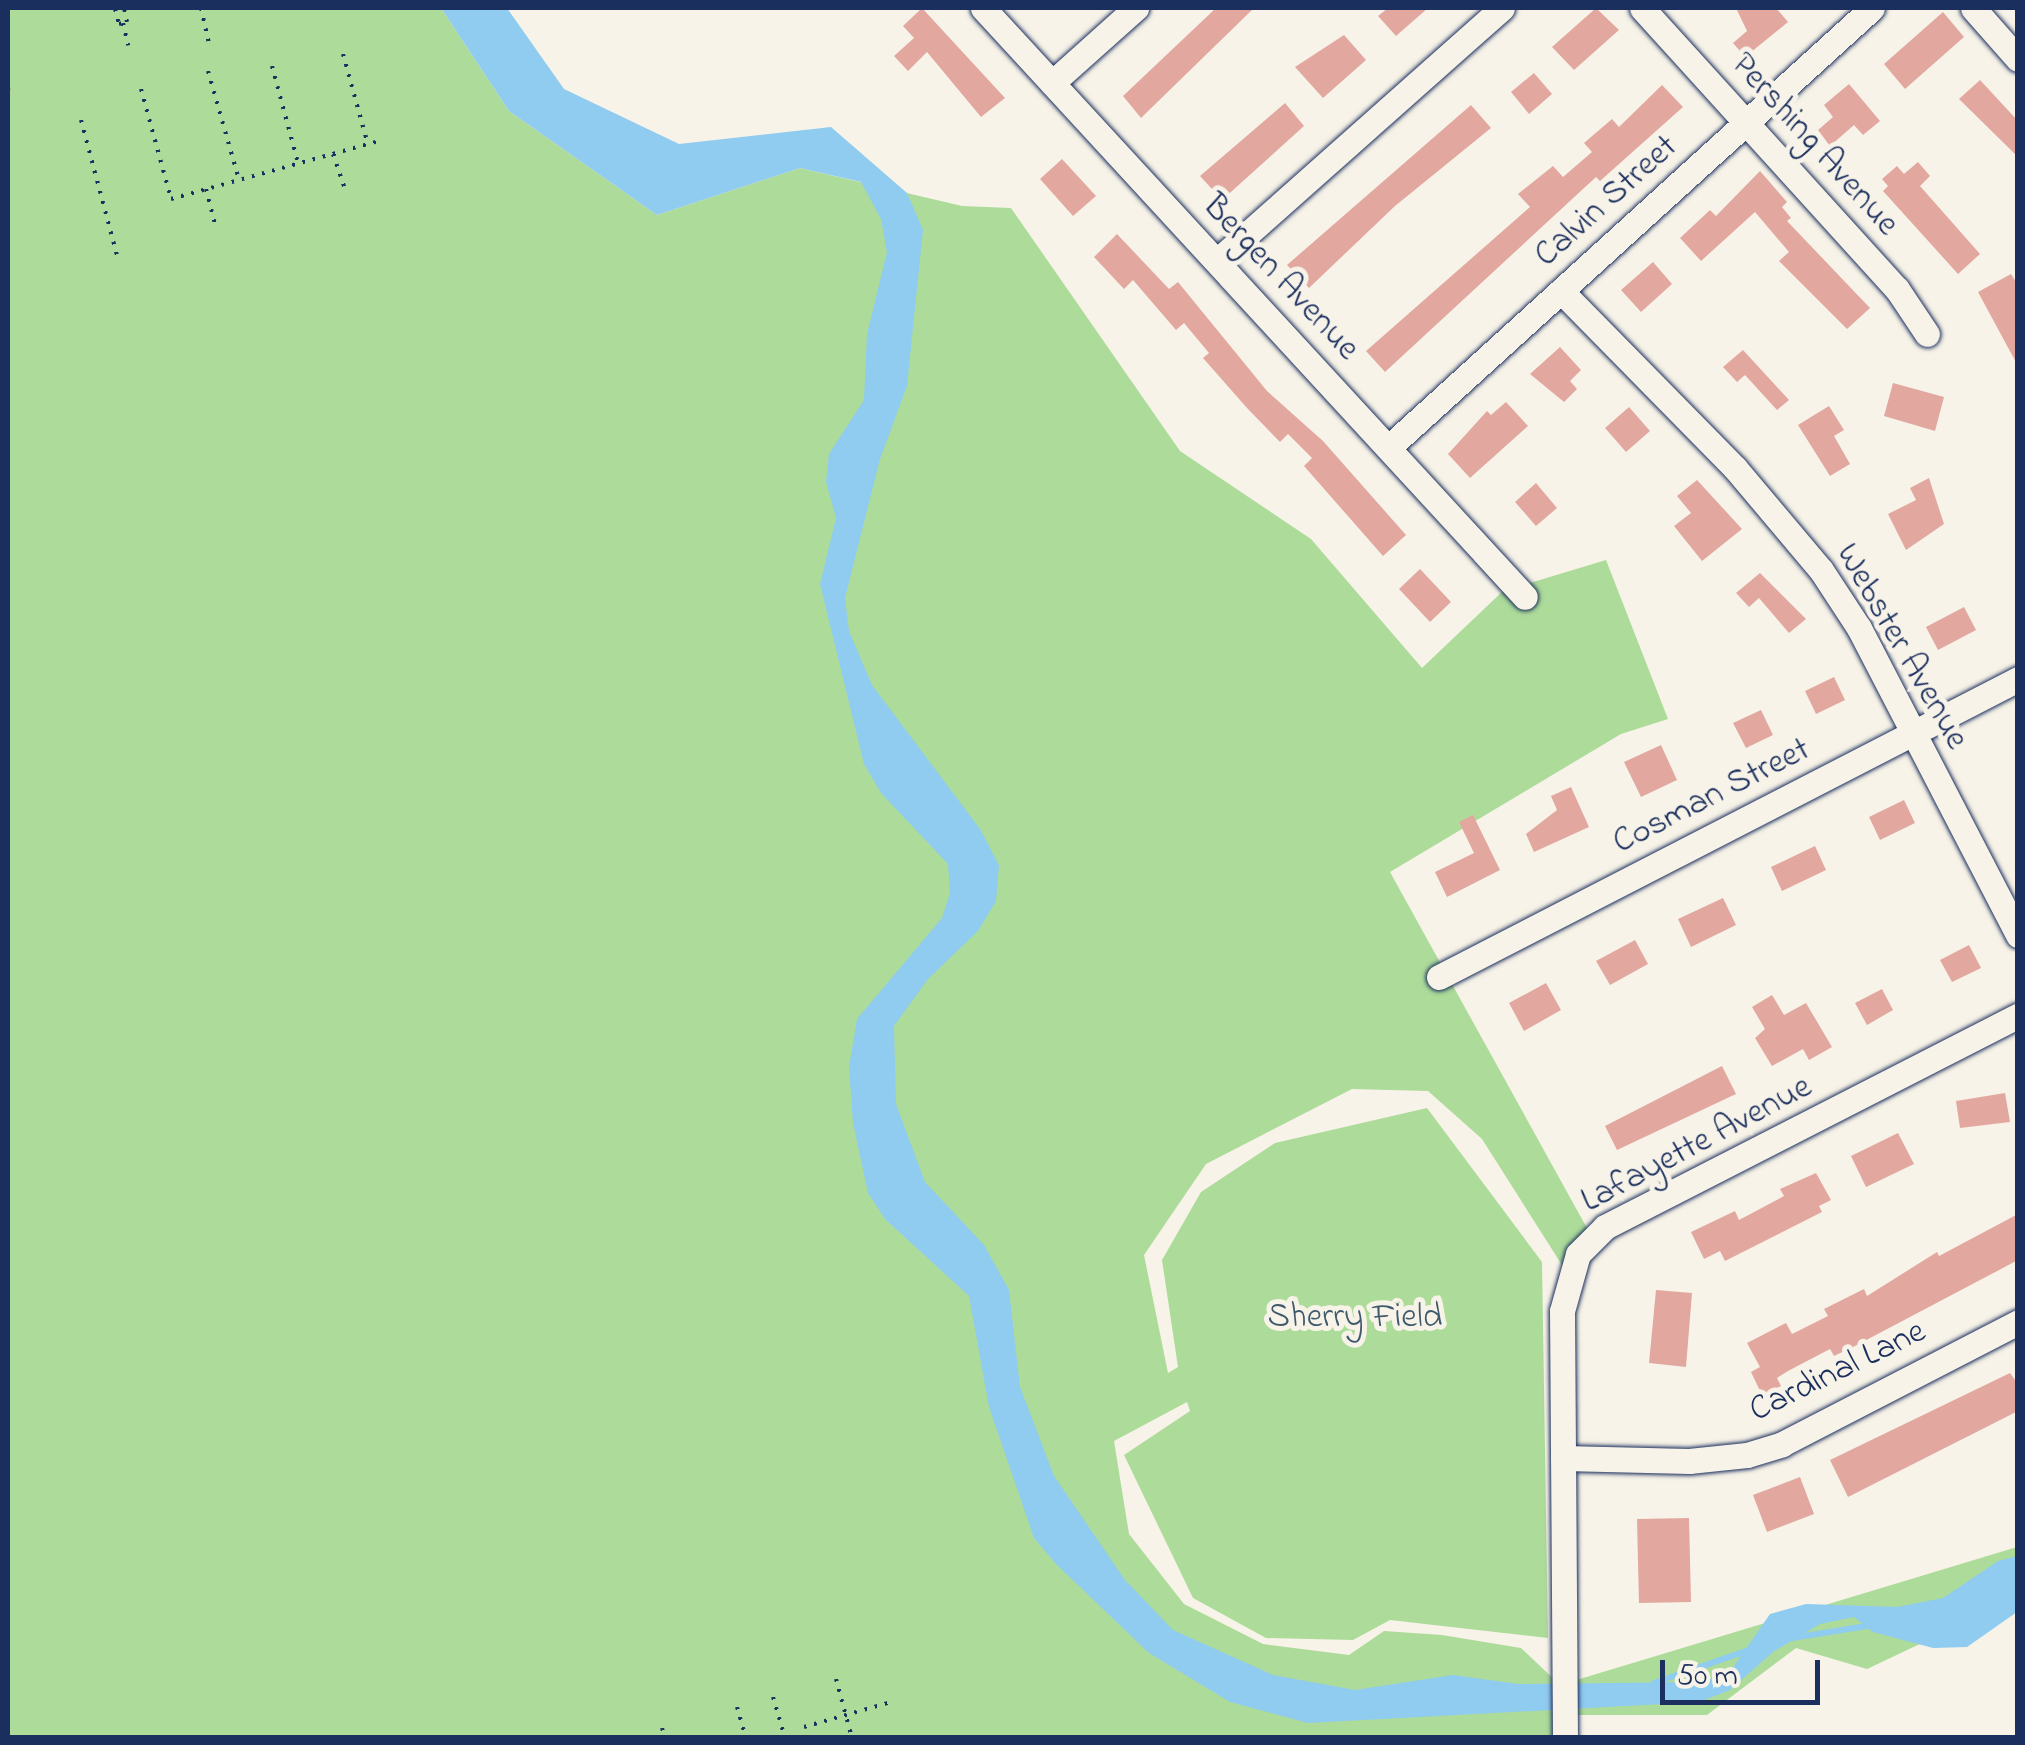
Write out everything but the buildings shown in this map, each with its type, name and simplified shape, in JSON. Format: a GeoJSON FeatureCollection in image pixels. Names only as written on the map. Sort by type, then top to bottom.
{"type":"FeatureCollection","features":[{"type":"Feature","properties":{"kind":"street","name":"Bergen Avenue"},"geometry":{"type":"LineString","coordinates":[[983,8],[1525,597]]}},
{"type":"Feature","properties":{"kind":"street"},"geometry":{"type":"LineString","coordinates":[[1052,83],[1136,8]]}},
{"type":"Feature","properties":{"kind":"street"},"geometry":{"type":"LineString","coordinates":[[1216,262],[1502,8]]}},
{"type":"Feature","properties":{"kind":"street","name":"Pershing Avenue"},"geometry":{"type":"LineString","coordinates":[[1642,8],[1897,289],[1927,334]]}},
{"type":"Feature","properties":{"kind":"street","name":"Calvin Street"},"geometry":{"type":"LineString","coordinates":[[1388,448],[1872,8]]}},
{"type":"Feature","properties":{"kind":"street"},"geometry":{"type":"LineString","coordinates":[[1973,8],[2018,59]]}},
{"type":"Feature","properties":{"kind":"street","name":"Webster Avenue"},"geometry":{"type":"LineString","coordinates":[[1561,291],[1779,516],[1858,628],[2018,935]]}},
{"type":"Feature","properties":{"kind":"street","name":"Cosman Street"},"geometry":{"type":"LineString","coordinates":[[1439,977],[2018,679]]}},
{"type":"Feature","properties":{"kind":"street","name":"Lafayette Avenue"},"geometry":{"type":"LineString","coordinates":[[1565,1736],[1562,1299],[1586,1244],[1606,1227],[2018,1016]]}},
{"type":"Feature","properties":{"kind":"street","name":"Cardinal Lane"},"geometry":{"type":"LineString","coordinates":[[1563,1458],[1689,1461],[1747,1455],[1782,1444],[2018,1322]]}},
{"type":"Feature","properties":{"kind":"path"},"geometry":{"type":"LineString","coordinates":[[118,8],[128,45]]}},
{"type":"Feature","properties":{"kind":"path"},"geometry":{"type":"LineString","coordinates":[[201,8],[210,48]]}},
{"type":"Feature","properties":{"kind":"path"},"geometry":{"type":"LineString","coordinates":[[343,54],[368,144]]}},
{"type":"Feature","properties":{"kind":"path"},"geometry":{"type":"LineString","coordinates":[[272,66],[298,164]]}},
{"type":"Feature","properties":{"kind":"path"},"geometry":{"type":"LineString","coordinates":[[208,70],[239,180]]}},
{"type":"Feature","properties":{"kind":"path"},"geometry":{"type":"LineString","coordinates":[[141,90],[171,199],[384,140]]}},
{"type":"Feature","properties":{"kind":"path"},"geometry":{"type":"LineString","coordinates":[[81,120],[117,255]]}},
{"type":"Feature","properties":{"kind":"path"},"geometry":{"type":"LineString","coordinates":[[333,154],[346,192]]}},
{"type":"Feature","properties":{"kind":"path"},"geometry":{"type":"LineString","coordinates":[[206,189],[216,228]]}},
{"type":"Feature","properties":{"kind":"path"},"geometry":{"type":"LineString","coordinates":[[836,1679],[852,1738]]}},
{"type":"Feature","properties":{"kind":"path"},"geometry":{"type":"LineString","coordinates":[[773,1697],[785,1738]]}},
{"type":"Feature","properties":{"kind":"path"},"geometry":{"type":"LineString","coordinates":[[804,1727],[891,1702]]}},
{"type":"Feature","properties":{"kind":"path"},"geometry":{"type":"LineString","coordinates":[[737,1707],[746,1738]]}},
{"type":"Feature","properties":{"kind":"path"},"geometry":{"type":"LineString","coordinates":[[662,1728],[665,1738]]}},
{"type":"Feature","properties":{"kind":"green space","name":"Sherry Field"},"geometry":{"type":"Polygon","coordinates":[[[8,8],[441,8],[509,111],[657,215],[800,168],[962,206],[1011,208],[1180,451],[1311,539],[1422,668],[1503,591],[1606,560],[1668,719],[1621,734],[1390,872],[1593,1239],[1569,1276],[1482,1139],[1428,1091],[1352,1089],[1206,1164],[1144,1255],[1168,1373],[1178,1367],[1162,1260],[1201,1192],[1275,1143],[1427,1108],[1542,1262],[1548,1638],[1390,1620],[1353,1640],[1266,1638],[1193,1598],[1124,1455],[1190,1411],[1187,1402],[1114,1441],[1129,1534],[1184,1604],[1263,1644],[1349,1655],[1384,1631],[1442,1635],[1521,1648],[1560,1685],[2017,1547],[2017,1598],[1867,1669],[1796,1648],[1707,1715],[1566,1715],[1563,1737],[8,1737],[8,8]]]}},
{"type":"Feature","properties":{"kind":"water"},"geometry":{"type":"Polygon","coordinates":[[[441,8],[507,8],[564,89],[679,144],[831,127],[907,193],[923,230],[907,386],[880,459],[845,598],[849,631],[872,685],[980,829],[999,865],[996,901],[978,931],[928,979],[894,1026],[896,1104],[925,1182],[984,1245],[1009,1290],[1020,1387],[1054,1476],[1125,1580],[1173,1630],[1273,1675],[1355,1690],[1453,1675],[1518,1684],[1700,1682],[1729,1673],[1770,1614],[1806,1604],[1897,1607],[1943,1598],[1998,1561],[2017,1556],[2017,1612],[1967,1647],[1933,1648],[1873,1632],[1854,1617],[1820,1624],[1773,1652],[1730,1690],[1699,1702],[1308,1723],[1230,1702],[1149,1653],[1056,1564],[1034,1538],[989,1407],[969,1296],[885,1219],[868,1193],[853,1123],[849,1067],[857,1019],[942,918],[950,893],[948,864],[881,793],[864,764],[820,584],[836,518],[826,482],[829,454],[864,400],[867,334],[887,252],[881,219],[861,182],[800,168],[657,215],[509,111],[441,8]]]}},
{"type":"Feature","properties":{"kind":"waterway"},"geometry":{"type":"LineString","coordinates":[[1792,1638],[1873,1625]]}},
{"type":"Feature","properties":{"kind":"waterway"},"geometry":{"type":"LineString","coordinates":[[1654,1683],[1746,1651]]}}]}
